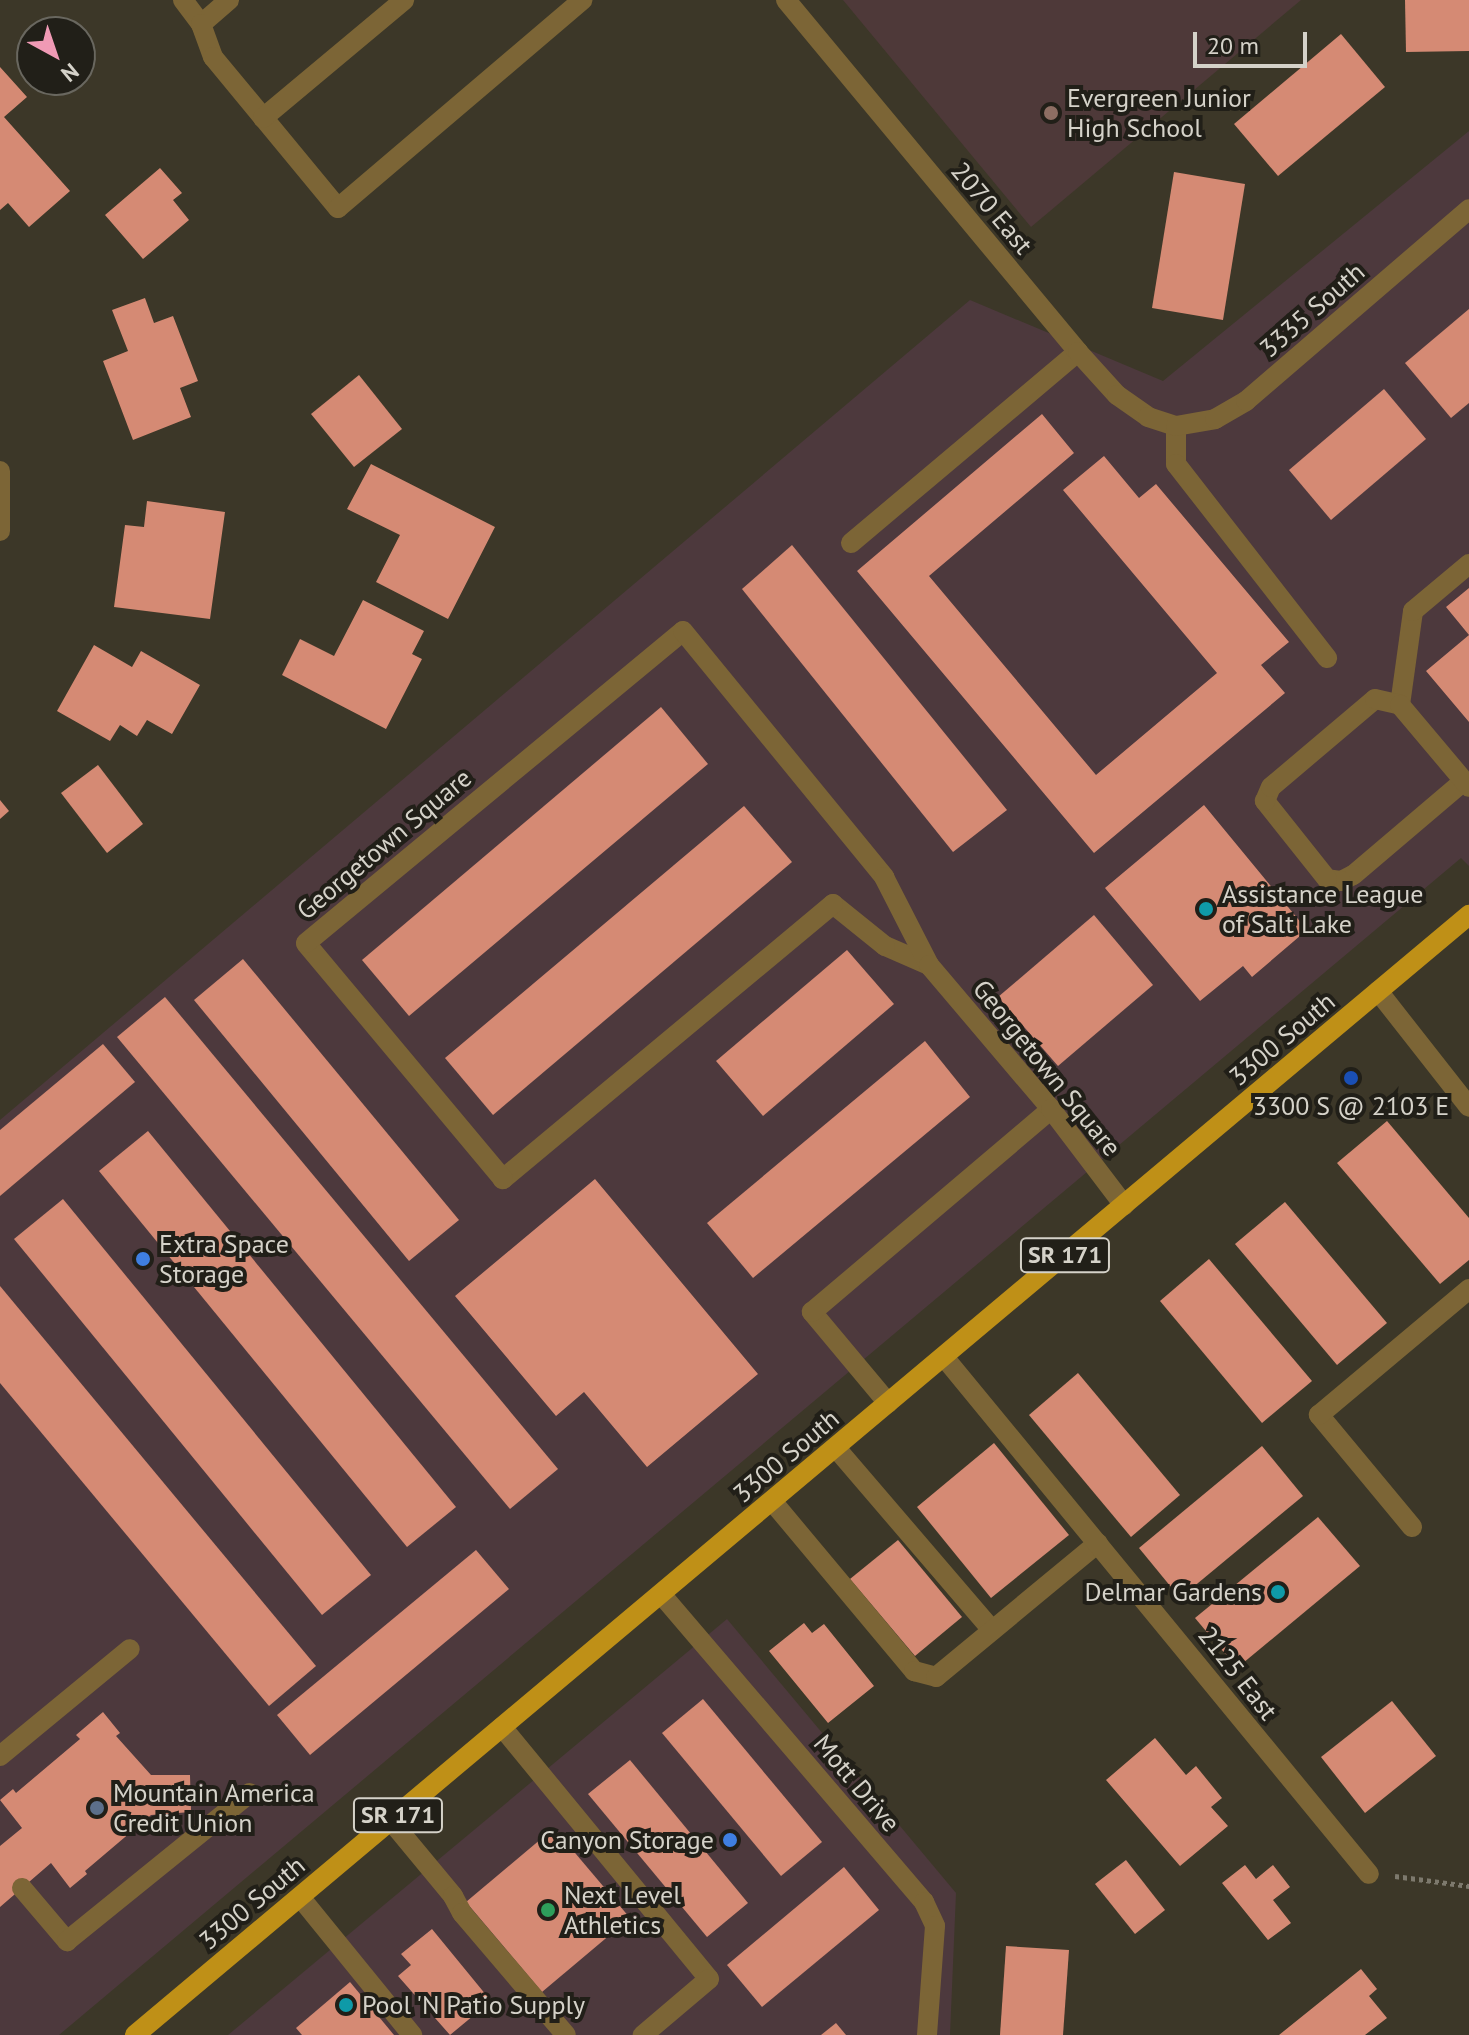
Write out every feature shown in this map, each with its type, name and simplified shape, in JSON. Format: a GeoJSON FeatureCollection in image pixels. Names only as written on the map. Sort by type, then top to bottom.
{"type":"FeatureCollection","features":[{"type":"Feature","properties":{"kind":"main road","name":"3300 South"},"geometry":{"type":"LineString","coordinates":[[135,2035],[1469,915]]}},
{"type":"Feature","properties":{"kind":"street"},"geometry":{"type":"LineString","coordinates":[[183,0],[201,24],[213,57],[338,208],[582,0]]}},
{"type":"Feature","properties":{"kind":"street"},"geometry":{"type":"LineString","coordinates":[[201,24],[229,0]]}},
{"type":"Feature","properties":{"kind":"street"},"geometry":{"type":"LineString","coordinates":[[263,118],[404,0]]}},
{"type":"Feature","properties":{"kind":"street","name":"2070 East"},"geometry":{"type":"LineString","coordinates":[[786,0],[1117,395],[1148,417],[1176,426]]}},
{"type":"Feature","properties":{"kind":"street","name":"3335 South"},"geometry":{"type":"LineString","coordinates":[[1176,426],[1215,419],[1246,401],[1469,209]]}},
{"type":"Feature","properties":{"kind":"street"},"geometry":{"type":"LineString","coordinates":[[851,543],[1078,352]]}},
{"type":"Feature","properties":{"kind":"street"},"geometry":{"type":"LineString","coordinates":[[1176,426],[1176,464],[1327,658]]}},
{"type":"Feature","properties":{"kind":"street"},"geometry":{"type":"LineString","coordinates":[[0,471],[0,531]]}},
{"type":"Feature","properties":{"kind":"street"},"geometry":{"type":"LineString","coordinates":[[1400,705],[1413,611],[1469,564]]}},
{"type":"Feature","properties":{"kind":"street","name":"Georgetown Square"},"geometry":{"type":"LineString","coordinates":[[929,965],[885,946],[833,904],[503,1179],[306,943],[683,631],[884,877],[929,965],[1051,1109],[1124,1205]]}},
{"type":"Feature","properties":{"kind":"street"},"geometry":{"type":"LineString","coordinates":[[1375,699],[1400,705],[1466,784],[1353,875],[1341,881],[1327,879],[1265,801],[1271,787],[1375,699]]}},
{"type":"Feature","properties":{"kind":"street"},"geometry":{"type":"LineString","coordinates":[[1378,991],[1469,1107]]}},
{"type":"Feature","properties":{"kind":"street"},"geometry":{"type":"LineString","coordinates":[[888,1403],[812,1312],[1051,1109]]}},
{"type":"Feature","properties":{"kind":"street"},"geometry":{"type":"LineString","coordinates":[[1412,1527],[1319,1415],[1469,1289]]}},
{"type":"Feature","properties":{"kind":"street","name":"2125 East"},"geometry":{"type":"LineString","coordinates":[[944,1357],[1369,1874]]}},
{"type":"Feature","properties":{"kind":"street"},"geometry":{"type":"LineString","coordinates":[[836,1448],[992,1630]]}},
{"type":"Feature","properties":{"kind":"street"},"geometry":{"type":"LineString","coordinates":[[772,1501],[914,1671],[936,1677],[1098,1543]]}},
{"type":"Feature","properties":{"kind":"street","name":"Mott Drive"},"geometry":{"type":"LineString","coordinates":[[661,1594],[932,1915],[935,1926],[927,2035]]}},
{"type":"Feature","properties":{"kind":"street"},"geometry":{"type":"LineString","coordinates":[[0,1756],[130,1649]]}},
{"type":"Feature","properties":{"kind":"street"},"geometry":{"type":"LineString","coordinates":[[502,1727],[709,1979],[643,2035]]}},
{"type":"Feature","properties":{"kind":"street"},"geometry":{"type":"LineString","coordinates":[[22,1888],[67,1941],[250,1793]]}},
{"type":"Feature","properties":{"kind":"street"},"geometry":{"type":"LineString","coordinates":[[391,1821],[453,1896],[462,1913],[566,2035]]}},
{"type":"Feature","properties":{"kind":"street"},"geometry":{"type":"LineString","coordinates":[[300,1897],[412,2035]]}},
{"type":"Feature","properties":{"kind":"path"},"geometry":{"type":"LineString","coordinates":[[1369,1874],[1469,1886]]}},
{"type":"Feature","properties":{"kind":"shaded area","name":"Evergreen Junior High School"},"geometry":{"type":"Polygon","coordinates":[[[843,0],[1301,0],[1031,227],[843,0]]]}},
{"type":"Feature","properties":{"kind":"shaded area"},"geometry":{"type":"Polygon","coordinates":[[[1469,131],[1469,866],[1461,858],[59,2035],[0,2035],[0,1120],[970,300],[1163,381],[1469,131]]]}},
{"type":"Feature","properties":{"kind":"shaded area"},"geometry":{"type":"Polygon","coordinates":[[[727,1619],[956,1893],[950,2035],[228,2035],[727,1619]]]}},
{"type":"Feature","properties":{"kind":"building"},"geometry":{"type":"Polygon","coordinates":[[[1405,0],[1469,0],[1469,51],[1406,52],[1405,0]]]}},
{"type":"Feature","properties":{"kind":"building"},"geometry":{"type":"Polygon","coordinates":[[[1341,34],[1385,87],[1278,176],[1234,124],[1341,34]]]}},
{"type":"Feature","properties":{"kind":"building"},"geometry":{"type":"Polygon","coordinates":[[[0,67],[16,85],[16,96],[27,97],[4,117],[70,191],[29,227],[8,203],[0,210],[0,67]]]}},
{"type":"Feature","properties":{"kind":"building"},"geometry":{"type":"Polygon","coordinates":[[[160,168],[182,193],[173,200],[189,220],[143,259],[105,215],[160,168]]]}},
{"type":"Feature","properties":{"kind":"building"},"geometry":{"type":"Polygon","coordinates":[[[1174,172],[1245,184],[1223,320],[1152,308],[1174,172]]]}},
{"type":"Feature","properties":{"kind":"building"},"geometry":{"type":"Polygon","coordinates":[[[145,298],[154,323],[173,316],[198,381],[180,388],[191,417],[133,440],[103,361],[128,351],[112,310],[145,298]]]}},
{"type":"Feature","properties":{"kind":"building"},"geometry":{"type":"Polygon","coordinates":[[[1469,309],[1469,403],[1451,418],[1405,363],[1469,309]]]}},
{"type":"Feature","properties":{"kind":"building"},"geometry":{"type":"Polygon","coordinates":[[[359,375],[402,429],[354,467],[311,414],[359,375]]]}},
{"type":"Feature","properties":{"kind":"building"},"geometry":{"type":"Polygon","coordinates":[[[1384,389],[1426,439],[1331,520],[1289,470],[1384,389]]]}},
{"type":"Feature","properties":{"kind":"building"},"geometry":{"type":"Polygon","coordinates":[[[1042,414],[1074,453],[929,576],[1096,775],[1217,673],[1063,490],[1104,456],[1139,498],[1156,484],[1289,642],[1261,665],[1285,693],[1094,853],[857,571],[1042,414]]]}},
{"type":"Feature","properties":{"kind":"building"},"geometry":{"type":"Polygon","coordinates":[[[371,464],[495,527],[448,619],[376,582],[400,535],[347,509],[371,464]]]}},
{"type":"Feature","properties":{"kind":"building"},"geometry":{"type":"Polygon","coordinates":[[[147,501],[225,512],[210,619],[114,607],[125,525],[144,527],[147,501]]]}},
{"type":"Feature","properties":{"kind":"building"},"geometry":{"type":"Polygon","coordinates":[[[792,545],[1007,810],[953,852],[742,589],[792,545]]]}},
{"type":"Feature","properties":{"kind":"building"},"geometry":{"type":"Polygon","coordinates":[[[1469,588],[1469,635],[1446,607],[1469,588]]]}},
{"type":"Feature","properties":{"kind":"building"},"geometry":{"type":"Polygon","coordinates":[[[363,600],[424,631],[412,654],[422,659],[386,729],[282,675],[300,639],[334,656],[363,600]]]}},
{"type":"Feature","properties":{"kind":"building"},"geometry":{"type":"Polygon","coordinates":[[[1469,635],[1469,722],[1426,671],[1469,635]]]}},
{"type":"Feature","properties":{"kind":"building"},"geometry":{"type":"Polygon","coordinates":[[[94,645],[132,667],[141,651],[200,685],[172,734],[147,720],[137,736],[120,725],[110,741],[57,711],[94,645]]]}},
{"type":"Feature","properties":{"kind":"building"},"geometry":{"type":"Polygon","coordinates":[[[661,707],[708,764],[409,1016],[362,960],[661,707]]]}},
{"type":"Feature","properties":{"kind":"building"},"geometry":{"type":"Polygon","coordinates":[[[98,765],[143,824],[107,853],[61,793],[98,765]]]}},
{"type":"Feature","properties":{"kind":"building"},"geometry":{"type":"Polygon","coordinates":[[[0,800],[9,811],[0,819],[0,800]]]}},
{"type":"Feature","properties":{"kind":"building","name":"Assistance League of Salt Lake"},"geometry":{"type":"Polygon","coordinates":[[[1204,805],[1307,930],[1252,977],[1243,966],[1200,1001],[1105,888],[1204,805]]]}},
{"type":"Feature","properties":{"kind":"building"},"geometry":{"type":"Polygon","coordinates":[[[744,806],[792,862],[493,1115],[445,1058],[744,806]]]}},
{"type":"Feature","properties":{"kind":"building"},"geometry":{"type":"Polygon","coordinates":[[[1094,915],[1153,985],[1058,1066],[998,997],[1094,915]]]}},
{"type":"Feature","properties":{"kind":"building"},"geometry":{"type":"Polygon","coordinates":[[[847,950],[894,1004],[763,1116],[716,1061],[847,950]]]}},
{"type":"Feature","properties":{"kind":"building"},"geometry":{"type":"Polygon","coordinates":[[[243,959],[459,1220],[409,1261],[194,1000],[243,959]]]}},
{"type":"Feature","properties":{"kind":"building"},"geometry":{"type":"Polygon","coordinates":[[[165,997],[558,1469],[510,1509],[117,1037],[165,997]]]}},
{"type":"Feature","properties":{"kind":"building"},"geometry":{"type":"Polygon","coordinates":[[[925,1041],[970,1097],[753,1278],[707,1223],[925,1041]]]}},
{"type":"Feature","properties":{"kind":"building"},"geometry":{"type":"Polygon","coordinates":[[[103,1044],[135,1082],[0,1196],[0,1130],[103,1044]]]}},
{"type":"Feature","properties":{"kind":"building"},"geometry":{"type":"Polygon","coordinates":[[[1387,1121],[1469,1218],[1469,1260],[1440,1284],[1337,1163],[1387,1121]]]}},
{"type":"Feature","properties":{"kind":"building"},"geometry":{"type":"Polygon","coordinates":[[[148,1131],[456,1507],[407,1547],[99,1171],[148,1131]]]}},
{"type":"Feature","properties":{"kind":"building"},"geometry":{"type":"Polygon","coordinates":[[[595,1179],[758,1374],[647,1467],[584,1392],[556,1416],[455,1296],[595,1179]]]}},
{"type":"Feature","properties":{"kind":"building"},"geometry":{"type":"Polygon","coordinates":[[[63,1199],[371,1575],[322,1615],[14,1239],[63,1199]]]}},
{"type":"Feature","properties":{"kind":"building"},"geometry":{"type":"Polygon","coordinates":[[[1285,1202],[1387,1323],[1337,1365],[1235,1244],[1285,1202]]]}},
{"type":"Feature","properties":{"kind":"building"},"geometry":{"type":"Polygon","coordinates":[[[1209,1259],[1312,1381],[1262,1423],[1160,1301],[1209,1259]]]}},
{"type":"Feature","properties":{"kind":"building"},"geometry":{"type":"Polygon","coordinates":[[[0,1286],[316,1666],[269,1706],[0,1383],[0,1286]]]}},
{"type":"Feature","properties":{"kind":"building","name":"Delmar Gardens"},"geometry":{"type":"Polygon","coordinates":[[[1078,1373],[1180,1495],[1131,1537],[1029,1415],[1078,1373]]]}},
{"type":"Feature","properties":{"kind":"building"},"geometry":{"type":"Polygon","coordinates":[[[994,1443],[1069,1535],[991,1598],[917,1507],[994,1443]]]}},
{"type":"Feature","properties":{"kind":"building","name":"Delmar Gardens"},"geometry":{"type":"Polygon","coordinates":[[[1262,1446],[1303,1496],[1180,1598],[1139,1548],[1262,1446]]]}},
{"type":"Feature","properties":{"kind":"building","name":"Delmar Gardens"},"geometry":{"type":"Polygon","coordinates":[[[1318,1517],[1360,1566],[1237,1668],[1195,1618],[1318,1517]]]}},
{"type":"Feature","properties":{"kind":"building"},"geometry":{"type":"Polygon","coordinates":[[[898,1540],[962,1617],[915,1656],[850,1579],[898,1540]]]}},
{"type":"Feature","properties":{"kind":"building"},"geometry":{"type":"Polygon","coordinates":[[[476,1550],[509,1589],[310,1755],[277,1715],[476,1550]]]}},
{"type":"Feature","properties":{"kind":"building"},"geometry":{"type":"Polygon","coordinates":[[[804,1623],[812,1633],[824,1624],[874,1686],[828,1723],[769,1651],[804,1623]]]}},
{"type":"Feature","properties":{"kind":"building"},"geometry":{"type":"Polygon","coordinates":[[[703,1699],[822,1842],[781,1876],[662,1733],[703,1699]]]}},
{"type":"Feature","properties":{"kind":"building"},"geometry":{"type":"Polygon","coordinates":[[[1392,1701],[1436,1756],[1365,1813],[1321,1757],[1392,1701]]]}},
{"type":"Feature","properties":{"kind":"building","name":"Mountain America Credit Union"},"geometry":{"type":"Polygon","coordinates":[[[103,1712],[120,1733],[116,1736],[151,1775],[190,1775],[191,1812],[151,1815],[85,1871],[87,1874],[70,1888],[51,1863],[0,1907],[0,1846],[22,1828],[0,1800],[13,1789],[16,1793],[80,1739],[76,1735],[103,1712]]]}},
{"type":"Feature","properties":{"kind":"building"},"geometry":{"type":"Polygon","coordinates":[[[1155,1738],[1186,1775],[1196,1766],[1222,1798],[1211,1807],[1228,1826],[1180,1866],[1106,1780],[1155,1738]]]}},
{"type":"Feature","properties":{"kind":"building"},"geometry":{"type":"Polygon","coordinates":[[[630,1760],[748,1903],[707,1937],[588,1794],[630,1760]]]}},
{"type":"Feature","properties":{"kind":"building","name":"Next Level Athletics"},"geometry":{"type":"Polygon","coordinates":[[[554,1828],[630,1918],[542,1992],[466,1902],[554,1828]]]}},
{"type":"Feature","properties":{"kind":"building"},"geometry":{"type":"Polygon","coordinates":[[[1126,1860],[1165,1910],[1135,1934],[1095,1884],[1126,1860]]]}},
{"type":"Feature","properties":{"kind":"building"},"geometry":{"type":"Polygon","coordinates":[[[1245,1865],[1256,1879],[1273,1865],[1290,1887],[1273,1900],[1291,1923],[1268,1940],[1222,1883],[1245,1865]]]}},
{"type":"Feature","properties":{"kind":"building"},"geometry":{"type":"Polygon","coordinates":[[[844,1867],[879,1910],[762,2007],[727,1965],[844,1867]]]}},
{"type":"Feature","properties":{"kind":"building"},"geometry":{"type":"Polygon","coordinates":[[[432,1929],[491,2001],[450,2035],[398,1976],[411,1965],[401,1954],[432,1929]]]}},
{"type":"Feature","properties":{"kind":"building"},"geometry":{"type":"Polygon","coordinates":[[[1006,1946],[1069,1950],[1063,2035],[1000,2035],[1006,1946]]]}},
{"type":"Feature","properties":{"kind":"building"},"geometry":{"type":"Polygon","coordinates":[[[1361,1969],[1377,1989],[1369,1996],[1387,2018],[1365,2035],[1279,2035],[1361,1969]]]}},
{"type":"Feature","properties":{"kind":"building","name":"Pool 'N Patio Supply"},"geometry":{"type":"Polygon","coordinates":[[[350,1982],[394,2035],[302,2035],[296,2028],[350,1982]]]}},
{"type":"Feature","properties":{"kind":"building"},"geometry":{"type":"Polygon","coordinates":[[[836,2023],[846,2035],[821,2035],[836,2023]]]}},
{"type":"Feature","properties":{"kind":"place","name":"Evergreen Junior High School"},"geometry":{"type":"Point","coordinates":[1051,113]}},
{"type":"Feature","properties":{"kind":"place","name":"Assistance League of Salt Lake"},"geometry":{"type":"Point","coordinates":[1206,909]}},
{"type":"Feature","properties":{"kind":"place","name":"3300 S @ 2103 E"},"geometry":{"type":"Point","coordinates":[1351,1078]}},
{"type":"Feature","properties":{"kind":"place","name":"Extra Space Storage"},"geometry":{"type":"Point","coordinates":[143,1259]}},
{"type":"Feature","properties":{"kind":"place","name":"Delmar Gardens"},"geometry":{"type":"Point","coordinates":[1278,1592]}},
{"type":"Feature","properties":{"kind":"place","name":"Mountain America Credit Union"},"geometry":{"type":"Point","coordinates":[97,1808]}},
{"type":"Feature","properties":{"kind":"place","name":"Canyon Storage"},"geometry":{"type":"Point","coordinates":[730,1840]}},
{"type":"Feature","properties":{"kind":"place","name":"Next Level Athletics"},"geometry":{"type":"Point","coordinates":[548,1910]}},
{"type":"Feature","properties":{"kind":"place","name":"Pool 'N Patio Supply"},"geometry":{"type":"Point","coordinates":[346,2005]}}]}
